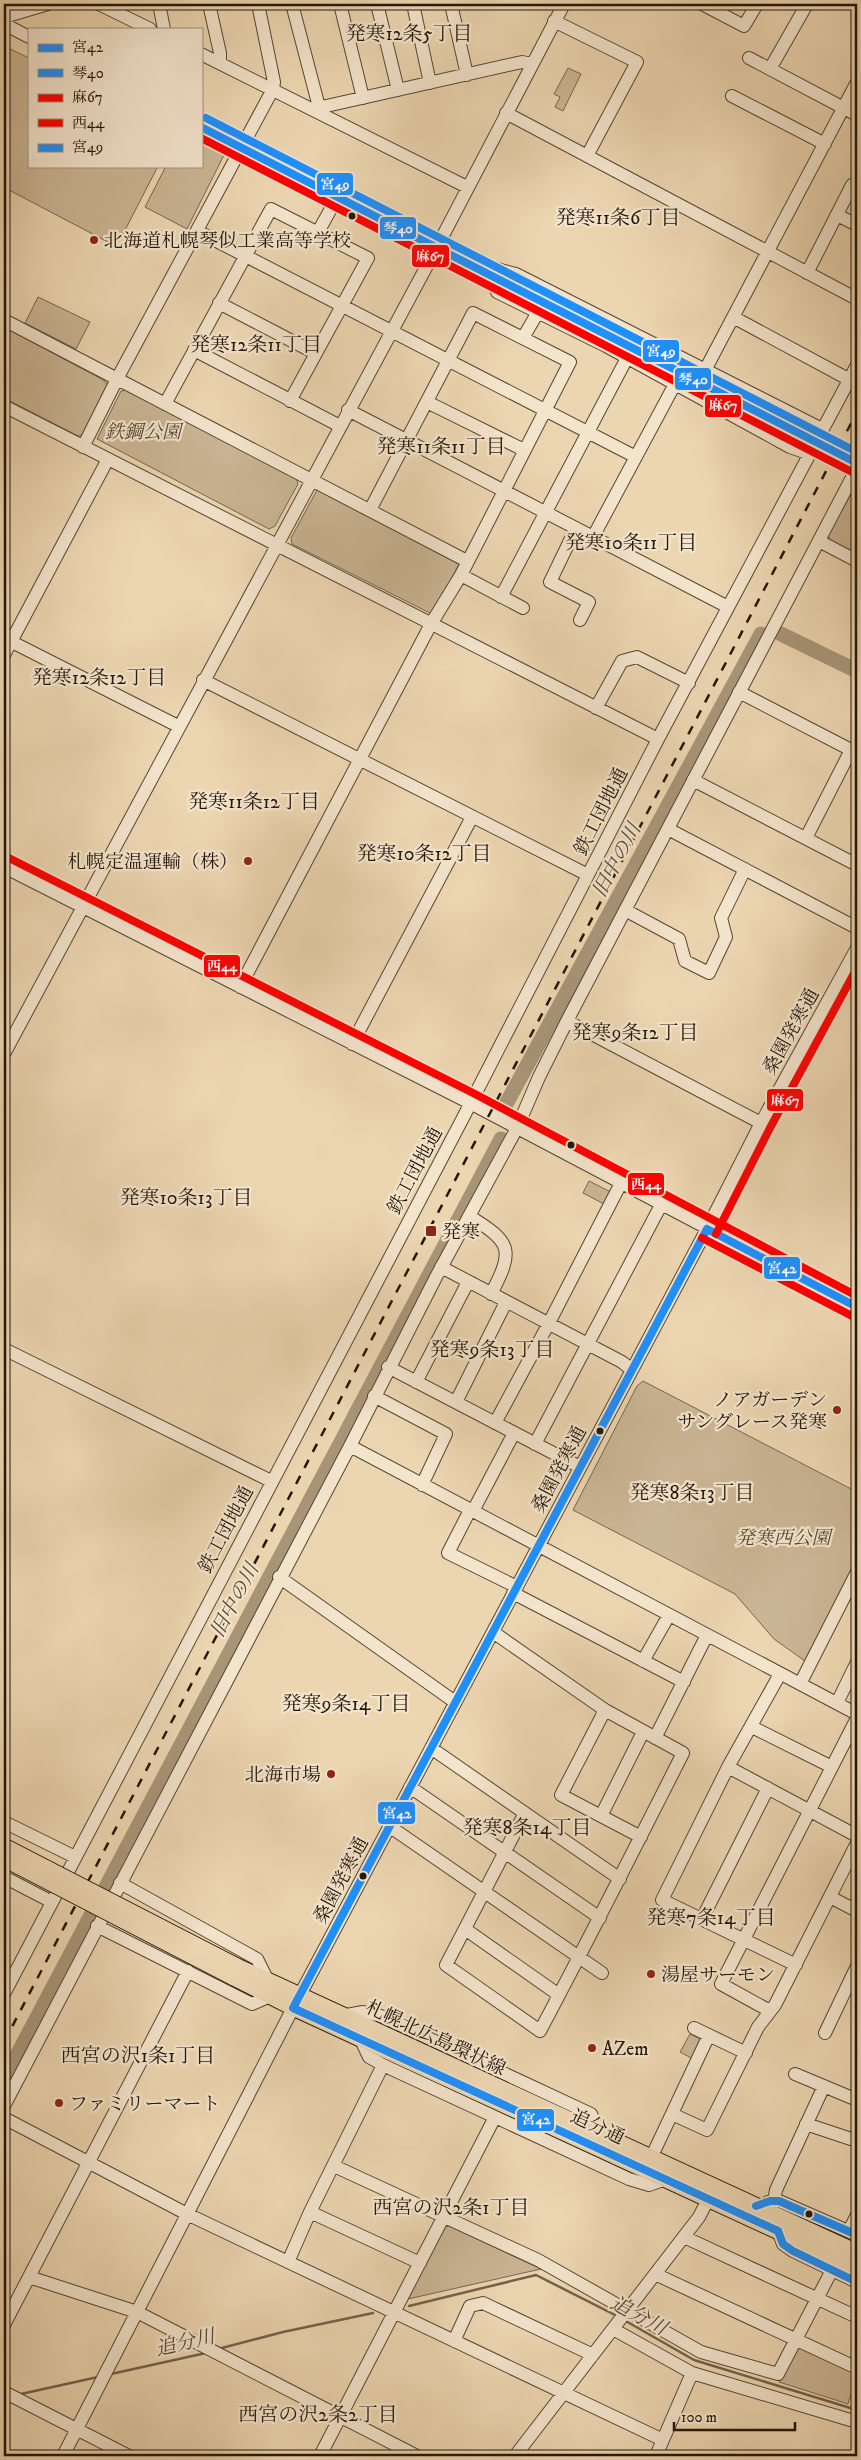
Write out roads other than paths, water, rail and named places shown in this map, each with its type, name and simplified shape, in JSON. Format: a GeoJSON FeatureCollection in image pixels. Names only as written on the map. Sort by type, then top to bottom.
{"type":"FeatureCollection","features":[{"type":"Feature","properties":{"kind":"main road","name":"札幌北広島環状線"},"geometry":{"type":"LineString","coordinates":[[4,1846],[235,1972]]}},
{"type":"Feature","properties":{"kind":"main road","name":"札幌北広島環状線"},"geometry":{"type":"LineString","coordinates":[[4,1859],[296,2002],[341,2016],[651,2158],[711,2193],[756,2206],[857,2252]]}},
{"type":"Feature","properties":{"kind":"main road","name":"追分通"},"geometry":{"type":"LineString","coordinates":[[296,2002],[361,2040],[666,2180],[711,2193],[778,2231]]}},
{"type":"Feature","properties":{"kind":"main road"},"geometry":{"type":"LineString","coordinates":[[778,2231],[857,2268]]}},
{"type":"Feature","properties":{"kind":"street"},"geometry":{"type":"LineString","coordinates":[[4,16],[48,4]]}},
{"type":"Feature","properties":{"kind":"street"},"geometry":{"type":"LineString","coordinates":[[99,4],[148,28]]}},
{"type":"Feature","properties":{"kind":"street"},"geometry":{"type":"LineString","coordinates":[[159,4],[164,28]]}},
{"type":"Feature","properties":{"kind":"street"},"geometry":{"type":"LineString","coordinates":[[209,4],[220,53],[220,63]]}},
{"type":"Feature","properties":{"kind":"street"},"geometry":{"type":"LineString","coordinates":[[83,447],[117,379],[273,89],[274,82],[258,4]]}},
{"type":"Feature","properties":{"kind":"street"},"geometry":{"type":"LineString","coordinates":[[292,4],[316,108]]}},
{"type":"Feature","properties":{"kind":"street"},"geometry":{"type":"LineString","coordinates":[[340,4],[363,98]]}},
{"type":"Feature","properties":{"kind":"street"},"geometry":{"type":"LineString","coordinates":[[377,4],[398,90]]}},
{"type":"Feature","properties":{"kind":"street"},"geometry":{"type":"LineString","coordinates":[[412,4],[430,83]]}},
{"type":"Feature","properties":{"kind":"street"},"geometry":{"type":"LineString","coordinates":[[451,4],[467,75]]}},
{"type":"Feature","properties":{"kind":"street"},"geometry":{"type":"LineString","coordinates":[[4,1054],[84,908],[178,726],[275,545],[437,247],[466,187],[564,4]]}},
{"type":"Feature","properties":{"kind":"street"},"geometry":{"type":"LineString","coordinates":[[702,4],[744,26],[756,4]]}},
{"type":"Feature","properties":{"kind":"street"},"geometry":{"type":"LineString","coordinates":[[770,69],[807,4]]}},
{"type":"Feature","properties":{"kind":"street"},"geometry":{"type":"LineString","coordinates":[[554,21],[637,62],[587,156]]}},
{"type":"Feature","properties":{"kind":"street"},"geometry":{"type":"LineString","coordinates":[[4,24],[28,36]]}},
{"type":"Feature","properties":{"kind":"street"},"geometry":{"type":"LineString","coordinates":[[202,54],[316,108],[466,187]]}},
{"type":"Feature","properties":{"kind":"street"},"geometry":{"type":"LineString","coordinates":[[749,58],[857,115]]}},
{"type":"Feature","properties":{"kind":"street"},"geometry":{"type":"LineString","coordinates":[[316,108],[522,62],[532,64]]}},
{"type":"Feature","properties":{"kind":"street"},"geometry":{"type":"LineString","coordinates":[[693,394],[857,82]]}},
{"type":"Feature","properties":{"kind":"street"},"geometry":{"type":"LineString","coordinates":[[732,96],[825,144]]}},
{"type":"Feature","properties":{"kind":"street"},"geometry":{"type":"LineString","coordinates":[[506,113],[857,299]]}},
{"type":"Feature","properties":{"kind":"street"},"geometry":{"type":"LineString","coordinates":[[202,128],[857,463]]}},
{"type":"Feature","properties":{"kind":"street"},"geometry":{"type":"LineString","coordinates":[[807,273],[852,185]]}},
{"type":"Feature","properties":{"kind":"street"},"geometry":{"type":"LineString","coordinates":[[318,232],[337,198]]}},
{"type":"Feature","properties":{"kind":"street"},"geometry":{"type":"LineString","coordinates":[[166,404],[244,255],[271,209],[368,258],[290,401]]}},
{"type":"Feature","properties":{"kind":"street"},"geometry":{"type":"LineString","coordinates":[[837,215],[857,225]]}},
{"type":"Feature","properties":{"kind":"street"},"geometry":{"type":"LineString","coordinates":[[197,231],[636,457]]}},
{"type":"Feature","properties":{"kind":"street"},"geometry":{"type":"LineString","coordinates":[[490,274],[497,269],[516,274],[822,429]]}},
{"type":"Feature","properties":{"kind":"street"},"geometry":{"type":"LineString","coordinates":[[490,274],[497,292],[627,358],[790,447],[810,454]]}},
{"type":"Feature","properties":{"kind":"street"},"geometry":{"type":"LineString","coordinates":[[219,303],[315,353]]}},
{"type":"Feature","properties":{"kind":"street"},"geometry":{"type":"LineString","coordinates":[[240,987],[431,624],[461,575],[570,362],[473,312],[408,441],[370,510]]}},
{"type":"Feature","properties":{"kind":"street"},"geometry":{"type":"LineString","coordinates":[[523,338],[538,312]]}},
{"type":"Feature","properties":{"kind":"street"},"geometry":{"type":"LineString","coordinates":[[733,317],[850,380]]}},
{"type":"Feature","properties":{"kind":"street"},"geometry":{"type":"LineString","coordinates":[[4,320],[467,561]]}},
{"type":"Feature","properties":{"kind":"street"},"geometry":{"type":"LineString","coordinates":[[194,350],[340,426]]}},
{"type":"Feature","properties":{"kind":"street"},"geometry":{"type":"LineString","coordinates":[[501,597],[627,358]]}},
{"type":"Feature","properties":{"kind":"street","name":"鉄工団地通"},"geometry":{"type":"LineString","coordinates":[[4,1994],[470,1104],[658,739],[857,365]]}},
{"type":"Feature","properties":{"kind":"street"},"geometry":{"type":"LineString","coordinates":[[593,537],[675,384]]}},
{"type":"Feature","properties":{"kind":"street"},"geometry":{"type":"LineString","coordinates":[[428,402],[524,450]]}},
{"type":"Feature","properties":{"kind":"street"},"geometry":{"type":"LineString","coordinates":[[4,406],[658,739]]}},
{"type":"Feature","properties":{"kind":"street"},"geometry":{"type":"LineString","coordinates":[[348,410],[728,607]]}},
{"type":"Feature","properties":{"kind":"street"},"geometry":{"type":"LineString","coordinates":[[4,655],[7,640],[108,459]]}},
{"type":"Feature","properties":{"kind":"street"},"geometry":{"type":"LineString","coordinates":[[4,2106],[279,1577],[350,1446],[388,1368],[517,1128],[538,1077],[567,1021],[855,476]]}},
{"type":"Feature","properties":{"kind":"street"},"geometry":{"type":"LineString","coordinates":[[576,528],[550,582],[588,602],[580,620]]}},
{"type":"Feature","properties":{"kind":"street"},"geometry":{"type":"LineString","coordinates":[[819,541],[857,561]]}},
{"type":"Feature","properties":{"kind":"street"},"geometry":{"type":"LineString","coordinates":[[461,575],[523,608]]}},
{"type":"Feature","properties":{"kind":"street"},"geometry":{"type":"LineString","coordinates":[[7,640],[178,726]]}},
{"type":"Feature","properties":{"kind":"street"},"geometry":{"type":"LineString","coordinates":[[596,708],[622,661],[629,659],[637,657],[689,683]]}},
{"type":"Feature","properties":{"kind":"street"},"geometry":{"type":"LineString","coordinates":[[203,680],[588,875]]}},
{"type":"Feature","properties":{"kind":"street"},"geometry":{"type":"LineString","coordinates":[[740,692],[854,751],[806,838]]}},
{"type":"Feature","properties":{"kind":"street"},"geometry":{"type":"LineString","coordinates":[[693,780],[857,865]]}},
{"type":"Feature","properties":{"kind":"street"},"geometry":{"type":"LineString","coordinates":[[352,1044],[472,817]]}},
{"type":"Feature","properties":{"kind":"street"},"geometry":{"type":"LineString","coordinates":[[668,828],[857,928]]}},
{"type":"Feature","properties":{"kind":"street"},"geometry":{"type":"LineString","coordinates":[[4,867],[517,1128],[661,1206],[857,1307]]}},
{"type":"Feature","properties":{"kind":"street"},"geometry":{"type":"LineString","coordinates":[[625,910],[679,938],[685,961],[709,973],[726,937],[721,918],[744,868]]}},
{"type":"Feature","properties":{"kind":"street","name":"桑園発寒通"},"geometry":{"type":"LineString","coordinates":[[63,2456],[296,2002],[707,1229],[761,1123],[857,948]]}},
{"type":"Feature","properties":{"kind":"street"},"geometry":{"type":"LineString","coordinates":[[567,1021],[761,1123]]}},
{"type":"Feature","properties":{"kind":"street"},"geometry":{"type":"LineString","coordinates":[[494,1423],[549,1323],[621,1183]]}},
{"type":"Feature","properties":{"kind":"street"},"geometry":{"type":"LineString","coordinates":[[535,1444],[661,1206]]}},
{"type":"Feature","properties":{"kind":"street"},"geometry":{"type":"LineString","coordinates":[[469,1216],[494,1231],[502,1239],[506,1250],[504,1270],[491,1294]]}},
{"type":"Feature","properties":{"kind":"street"},"geometry":{"type":"LineString","coordinates":[[441,1267],[588,1344],[632,1370]]}},
{"type":"Feature","properties":{"kind":"street"},"geometry":{"type":"LineString","coordinates":[[416,1382],[468,1282]]}},
{"type":"Feature","properties":{"kind":"street"},"geometry":{"type":"LineString","coordinates":[[456,1402],[506,1302]]}},
{"type":"Feature","properties":{"kind":"street"},"geometry":{"type":"LineString","coordinates":[[4,1349],[271,1481]]}},
{"type":"Feature","properties":{"kind":"street"},"geometry":{"type":"LineString","coordinates":[[388,1368],[580,1467]]}},
{"type":"Feature","properties":{"kind":"street"},"geometry":{"type":"LineString","coordinates":[[374,1396],[446,1434],[422,1485]]}},
{"type":"Feature","properties":{"kind":"street"},"geometry":{"type":"LineString","coordinates":[[514,1433],[448,1553],[684,1682]]}},
{"type":"Feature","properties":{"kind":"street"},"geometry":{"type":"LineString","coordinates":[[350,1446],[857,1714]]}},
{"type":"Feature","properties":{"kind":"street"},"geometry":{"type":"LineString","coordinates":[[800,1684],[857,1572]]}},
{"type":"Feature","properties":{"kind":"street"},"geometry":{"type":"LineString","coordinates":[[279,1577],[455,1702]]}},
{"type":"Feature","properties":{"kind":"street"},"geometry":{"type":"LineString","coordinates":[[643,1661],[669,1615]]}},
{"type":"Feature","properties":{"kind":"street"},"geometry":{"type":"LineString","coordinates":[[493,1632],[605,1710],[683,1754],[540,2031],[446,1965],[525,1813]]}},
{"type":"Feature","properties":{"kind":"street"},"geometry":{"type":"LineString","coordinates":[[655,1738],[707,1635]]}},
{"type":"Feature","properties":{"kind":"street"},"geometry":{"type":"LineString","coordinates":[[837,1703],[857,1662]]}},
{"type":"Feature","properties":{"kind":"street"},"geometry":{"type":"LineString","coordinates":[[780,1674],[728,1767],[662,1900],[796,1965]]}},
{"type":"Feature","properties":{"kind":"street"},"geometry":{"type":"LineString","coordinates":[[605,1710],[561,1796],[642,1836]]}},
{"type":"Feature","properties":{"kind":"street"},"geometry":{"type":"LineString","coordinates":[[770,2011],[721,1984],[857,1718]]}},
{"type":"Feature","properties":{"kind":"street"},"geometry":{"type":"LineString","coordinates":[[752,1726],[832,1767]]}},
{"type":"Feature","properties":{"kind":"street"},"geometry":{"type":"LineString","coordinates":[[601,1816],[643,1732]]}},
{"type":"Feature","properties":{"kind":"street"},"geometry":{"type":"LineString","coordinates":[[431,1748],[620,1879]]}},
{"type":"Feature","properties":{"kind":"street"},"geometry":{"type":"LineString","coordinates":[[728,1767],[857,1836]]}},
{"type":"Feature","properties":{"kind":"street"},"geometry":{"type":"LineString","coordinates":[[410,1787],[504,1854],[600,1918]]}},
{"type":"Feature","properties":{"kind":"street"},"geometry":{"type":"LineString","coordinates":[[702,1919],[768,1788]]}},
{"type":"Feature","properties":{"kind":"street"},"geometry":{"type":"LineString","coordinates":[[4,1822],[75,1857]]}},
{"type":"Feature","properties":{"kind":"street"},"geometry":{"type":"LineString","coordinates":[[389,1826],[602,1973]]}},
{"type":"Feature","properties":{"kind":"street"},"geometry":{"type":"LineString","coordinates":[[672,2114],[707,2130],[758,2027],[770,2011],[796,1965],[857,1843]]}},
{"type":"Feature","properties":{"kind":"street"},"geometry":{"type":"LineString","coordinates":[[4,1877],[52,1902]]}},
{"type":"Feature","properties":{"kind":"street"},"geometry":{"type":"LineString","coordinates":[[97,1926],[252,2004],[269,1989],[257,1958],[120,1883]]}},
{"type":"Feature","properties":{"kind":"street"},"geometry":{"type":"LineString","coordinates":[[830,1897],[857,1911]]}},
{"type":"Feature","properties":{"kind":"street"},"geometry":{"type":"LineString","coordinates":[[465,1929],[559,1995]]}},
{"type":"Feature","properties":{"kind":"street"},"geometry":{"type":"LineString","coordinates":[[825,2033],[857,1966]]}},
{"type":"Feature","properties":{"kind":"street"},"geometry":{"type":"LineString","coordinates":[[4,2325],[188,1971]]}},
{"type":"Feature","properties":{"kind":"street"},"geometry":{"type":"LineString","coordinates":[[694,2028],[746,2052]]}},
{"type":"Feature","properties":{"kind":"street"},"geometry":{"type":"LineString","coordinates":[[651,2158],[709,2035]]}},
{"type":"Feature","properties":{"kind":"street"},"geometry":{"type":"LineString","coordinates":[[361,2040],[369,2057],[382,2065],[629,2179],[649,2185],[666,2180]]}},
{"type":"Feature","properties":{"kind":"street"},"geometry":{"type":"LineString","coordinates":[[288,2262],[310,2212],[382,2065]]}},
{"type":"Feature","properties":{"kind":"street"},"geometry":{"type":"LineString","coordinates":[[795,2074],[857,2100]]}},
{"type":"Feature","properties":{"kind":"street"},"geometry":{"type":"LineString","coordinates":[[774,2201],[776,2190],[824,2086]]}},
{"type":"Feature","properties":{"kind":"street"},"geometry":{"type":"LineString","coordinates":[[320,2456],[495,2116]]}},
{"type":"Feature","properties":{"kind":"street"},"geometry":{"type":"LineString","coordinates":[[4,2118],[188,2214],[663,2440]]}},
{"type":"Feature","properties":{"kind":"street"},"geometry":{"type":"LineString","coordinates":[[806,2124],[857,2141]]}},
{"type":"Feature","properties":{"kind":"street"},"geometry":{"type":"LineString","coordinates":[[334,2166],[538,2260],[692,2374],[857,2422]]}},
{"type":"Feature","properties":{"kind":"street"},"geometry":{"type":"LineString","coordinates":[[515,2456],[699,2217],[711,2193]]}},
{"type":"Feature","properties":{"kind":"street"},"geometry":{"type":"LineString","coordinates":[[756,2206],[779,2201],[853,2233],[857,2215]]}},
{"type":"Feature","properties":{"kind":"street"},"geometry":{"type":"LineString","coordinates":[[310,2212],[420,2263]]}},
{"type":"Feature","properties":{"kind":"street"},"geometry":{"type":"LineString","coordinates":[[778,2231],[783,2244],[788,2248],[857,2282]]}},
{"type":"Feature","properties":{"kind":"street"},"geometry":{"type":"LineString","coordinates":[[684,2237],[857,2318]]}},
{"type":"Feature","properties":{"kind":"street"},"geometry":{"type":"LineString","coordinates":[[620,2319],[701,2352],[778,2374],[832,2270]]}},
{"type":"Feature","properties":{"kind":"street"},"geometry":{"type":"LineString","coordinates":[[655,2274],[857,2368]]}},
{"type":"Feature","properties":{"kind":"street"},"geometry":{"type":"LineString","coordinates":[[29,2277],[137,2312],[417,2456]]}},
{"type":"Feature","properties":{"kind":"street"},"geometry":{"type":"LineString","coordinates":[[454,2341],[470,2306],[483,2303],[593,2355]]}},
{"type":"Feature","properties":{"kind":"street"},"geometry":{"type":"LineString","coordinates":[[656,2456],[692,2374]]}},
{"type":"Feature","properties":{"kind":"street"},"geometry":{"type":"LineString","coordinates":[[4,2392],[129,2456]]}},
{"type":"Feature","properties":{"kind":"waterway"},"geometry":{"type":"LineString","coordinates":[[4,6],[14,4]]}},
{"type":"Feature","properties":{"kind":"waterway","name":"旧中の川"},"geometry":{"type":"LineString","coordinates":[[505,1106],[761,634]]}},
{"type":"Feature","properties":{"kind":"waterway","name":"旧中の川"},"geometry":{"type":"LineString","coordinates":[[781,634],[857,671]]}},
{"type":"Feature","properties":{"kind":"waterway","name":"旧中の川"},"geometry":{"type":"LineString","coordinates":[[4,2080],[501,1139]]}},
{"type":"Feature","properties":{"kind":"waterway","name":"追分川"},"geometry":{"type":"LineString","coordinates":[[409,2306],[536,2275],[617,2316]]}},
{"type":"Feature","properties":{"kind":"waterway","name":"追分川"},"geometry":{"type":"LineString","coordinates":[[218,2349],[283,2332],[373,2313]]}},
{"type":"Feature","properties":{"kind":"waterway","name":"追分川"},"geometry":{"type":"LineString","coordinates":[[624,2320],[694,2360],[857,2410]]}},
{"type":"Feature","properties":{"kind":"waterway","name":"追分川"},"geometry":{"type":"LineString","coordinates":[[111,2374],[206,2353]]}},
{"type":"Feature","properties":{"kind":"waterway","name":"追分川"},"geometry":{"type":"LineString","coordinates":[[21,2394],[98,2377]]}},
{"type":"Feature","properties":{"kind":"railway"},"geometry":{"type":"LineString","coordinates":[[4,2042],[857,412]]}},
{"type":"Feature","properties":{"kind":"place","name":"北海道札幌琴似工業高等学校"},"geometry":{"type":"Point","coordinates":[94,240]}},
{"type":"Feature","properties":{"kind":"place","name":"札幌定温運輸（株）"},"geometry":{"type":"Point","coordinates":[248,861]}},
{"type":"Feature","properties":{"kind":"place","name":"発寒"},"geometry":{"type":"Point","coordinates":[431,1231]}},
{"type":"Feature","properties":{"kind":"place","name":"ノアガーデン サングレース発寒"},"geometry":{"type":"Point","coordinates":[837,1410]}},
{"type":"Feature","properties":{"kind":"place","name":"北海市場"},"geometry":{"type":"Point","coordinates":[331,1774]}},
{"type":"Feature","properties":{"kind":"place","name":"湯屋サーモン"},"geometry":{"type":"Point","coordinates":[651,1974]}},
{"type":"Feature","properties":{"kind":"place","name":"AZem"},"geometry":{"type":"Point","coordinates":[592,2048]}},
{"type":"Feature","properties":{"kind":"place","name":"ファミリーマート"},"geometry":{"type":"Point","coordinates":[59,2103]}},
{"type":"Feature","properties":{"kind":"district","name":"発寒12条5丁目"},"geometry":{"type":"Point","coordinates":[409,33]}},
{"type":"Feature","properties":{"kind":"district","name":"発寒11条6丁目"},"geometry":{"type":"Point","coordinates":[618,217]}},
{"type":"Feature","properties":{"kind":"district","name":"発寒12条11丁目"},"geometry":{"type":"Point","coordinates":[256,344]}},
{"type":"Feature","properties":{"kind":"district","name":"発寒11条11丁目"},"geometry":{"type":"Point","coordinates":[441,446]}},
{"type":"Feature","properties":{"kind":"district","name":"発寒10条11丁目"},"geometry":{"type":"Point","coordinates":[631,542]}},
{"type":"Feature","properties":{"kind":"district","name":"発寒12条12丁目"},"geometry":{"type":"Point","coordinates":[99,677]}},
{"type":"Feature","properties":{"kind":"district","name":"発寒11条12丁目"},"geometry":{"type":"Point","coordinates":[254,801]}},
{"type":"Feature","properties":{"kind":"district","name":"発寒10条12丁目"},"geometry":{"type":"Point","coordinates":[424,853]}},
{"type":"Feature","properties":{"kind":"district","name":"発寒9条12丁目"},"geometry":{"type":"Point","coordinates":[635,1032]}},
{"type":"Feature","properties":{"kind":"district","name":"発寒10条13丁目"},"geometry":{"type":"Point","coordinates":[186,1197]}},
{"type":"Feature","properties":{"kind":"district","name":"発寒9条13丁目"},"geometry":{"type":"Point","coordinates":[492,1349]}},
{"type":"Feature","properties":{"kind":"district","name":"発寒8条13丁目"},"geometry":{"type":"Point","coordinates":[692,1492]}},
{"type":"Feature","properties":{"kind":"district","name":"発寒9条14丁目"},"geometry":{"type":"Point","coordinates":[346,1703]}},
{"type":"Feature","properties":{"kind":"district","name":"発寒8条14丁目"},"geometry":{"type":"Point","coordinates":[527,1827]}},
{"type":"Feature","properties":{"kind":"district","name":"発寒7条14丁目"},"geometry":{"type":"Point","coordinates":[711,1917]}},
{"type":"Feature","properties":{"kind":"district","name":"西宮の沢1条1丁目"},"geometry":{"type":"Point","coordinates":[138,2055]}},
{"type":"Feature","properties":{"kind":"district","name":"西宮の沢2条1丁目"},"geometry":{"type":"Point","coordinates":[451,2207]}},
{"type":"Feature","properties":{"kind":"district","name":"西宮の沢2条2丁目"},"geometry":{"type":"Point","coordinates":[318,2414]}},
{"type":"Feature","properties":{"kind":"park label","name":"鉄鋼公園"},"geometry":{"type":"Point","coordinates":[143,431]}},
{"type":"Feature","properties":{"kind":"park label","name":"発寒西公園"},"geometry":{"type":"Point","coordinates":[783,1537]}}]}
